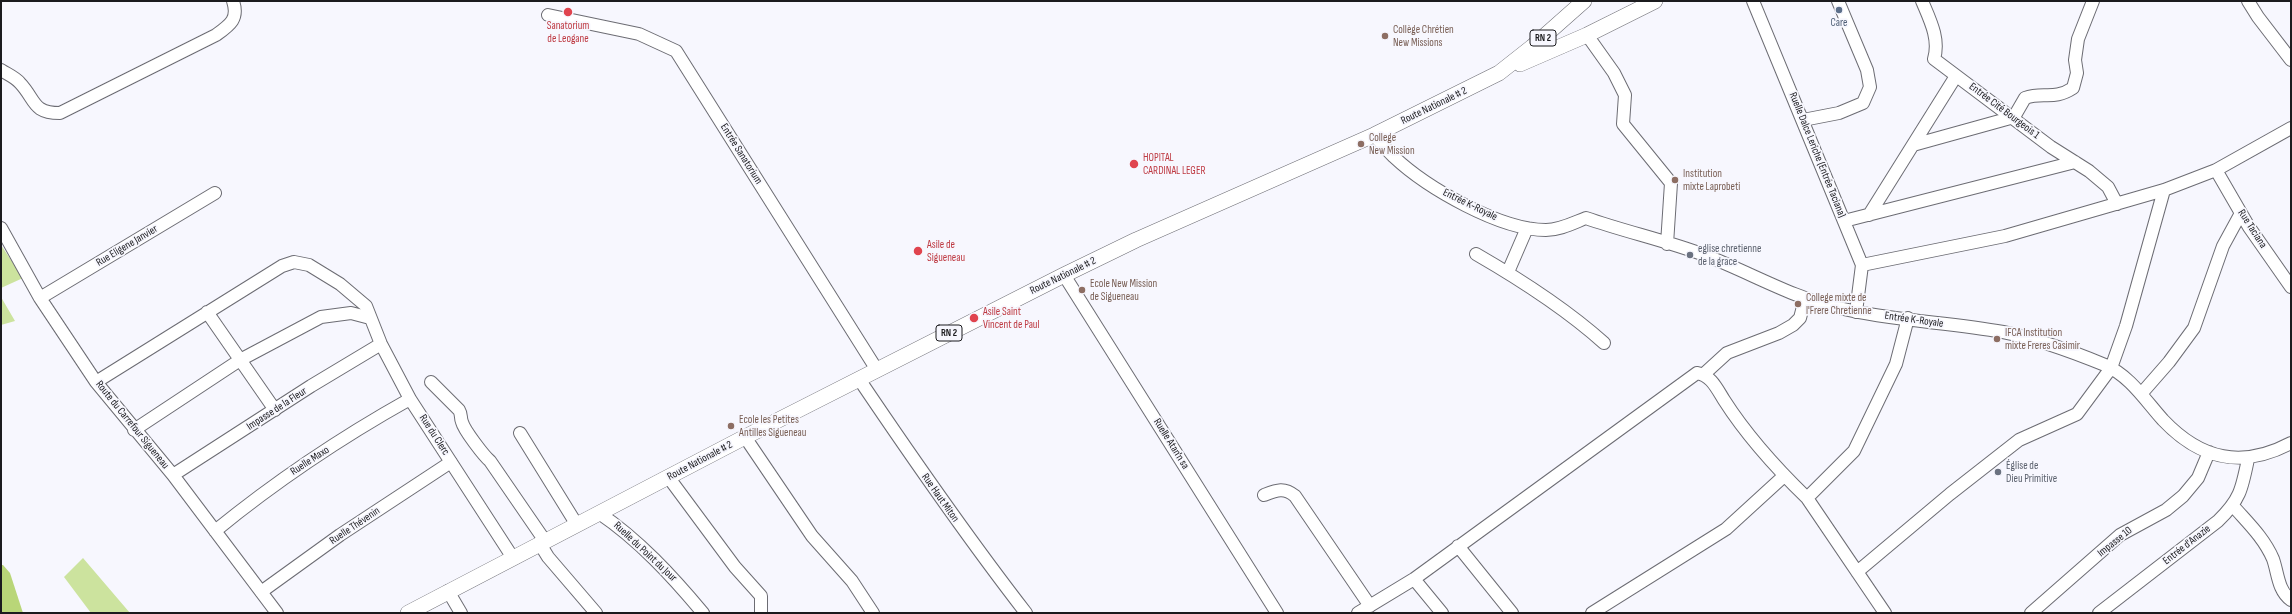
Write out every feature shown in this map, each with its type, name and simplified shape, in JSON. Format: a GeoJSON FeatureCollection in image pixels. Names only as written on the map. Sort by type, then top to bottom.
{"type":"FeatureCollection","features":[{"type":"Feature","properties":{"kind":"main road","name":"Route Nationale # 2"},"geometry":{"type":"LineString","coordinates":[[408,613],[745,437],[1064,275],[1136,240],[1374,135],[1499,73],[1532,47],[1584,1]]}},
{"type":"Feature","properties":{"kind":"main road"},"geometry":{"type":"LineString","coordinates":[[1499,73],[1587,35],[1654,1]]}},
{"type":"Feature","properties":{"kind":"street"},"geometry":{"type":"LineString","coordinates":[[1,70],[19,82],[35,106],[46,113],[60,113],[216,35],[231,25],[236,10],[233,1]]}},
{"type":"Feature","properties":{"kind":"street","name":"Ruelle Dalce Leriche (Entrée Taciana)"},"geometry":{"type":"LineString","coordinates":[[1753,1],[1862,265],[1856,312]]}},
{"type":"Feature","properties":{"kind":"street"},"geometry":{"type":"LineString","coordinates":[[1803,120],[1839,113],[1863,103],[1870,87],[1867,70],[1838,1]]}},
{"type":"Feature","properties":{"kind":"street","name":"Entrée Cité Bourgeois 1"},"geometry":{"type":"LineString","coordinates":[[1922,1],[1933,28],[1937,50],[1934,60],[2108,187],[2117,204]]}},
{"type":"Feature","properties":{"kind":"street"},"geometry":{"type":"LineString","coordinates":[[1913,145],[2014,117],[2025,98],[2035,94],[2062,95],[2073,88],[2077,73],[2075,60],[2078,39],[2093,1]]}},
{"type":"Feature","properties":{"kind":"street"},"geometry":{"type":"LineString","coordinates":[[2248,1],[2258,18],[2291,60]]}},
{"type":"Feature","properties":{"kind":"street","name":"Entrée Sanatorium"},"geometry":{"type":"LineString","coordinates":[[548,14],[639,34],[676,52],[877,370]]}},
{"type":"Feature","properties":{"kind":"street"},"geometry":{"type":"LineString","coordinates":[[1587,35],[1614,73],[1625,95],[1622,124],[1671,183],[1667,244]]}},
{"type":"Feature","properties":{"kind":"street"},"geometry":{"type":"LineString","coordinates":[[1868,215],[1956,76]]}},
{"type":"Feature","properties":{"kind":"street"},"geometry":{"type":"LineString","coordinates":[[1862,265],[2005,236],[2164,190],[2216,170],[2291,128]]}},
{"type":"Feature","properties":{"kind":"street","name":"Entrée K-Royale"},"geometry":{"type":"LineString","coordinates":[[1374,135],[1394,158],[1440,192],[1491,218],[1527,228],[1546,230],[1562,227],[1586,218],[1743,270],[1805,299],[1856,312],[2004,332],[2048,343],[2111,368],[2141,394],[2164,421],[2198,447],[2224,458],[2248,459],[2280,449],[2291,443]]}},
{"type":"Feature","properties":{"kind":"street"},"geometry":{"type":"LineString","coordinates":[[1844,221],[2075,162]]}},
{"type":"Feature","properties":{"kind":"street","name":"Rue Taciana"},"geometry":{"type":"LineString","coordinates":[[2216,170],[2241,213],[2291,286]]}},
{"type":"Feature","properties":{"kind":"street"},"geometry":{"type":"LineString","coordinates":[[1857,572],[1950,494],[2019,440],[2077,414],[2111,368],[2126,326],[2164,190]]}},
{"type":"Feature","properties":{"kind":"street","name":"Rue Eligene Janvier"},"geometry":{"type":"LineString","coordinates":[[40,298],[215,193]]}},
{"type":"Feature","properties":{"kind":"street"},"geometry":{"type":"LineString","coordinates":[[2141,394],[2169,362],[2194,328],[2223,246],[2241,213]]}},
{"type":"Feature","properties":{"kind":"street","name":"Route du Carrefour Sigueneau"},"geometry":{"type":"LineString","coordinates":[[1,228],[40,298],[96,382],[134,430],[173,475],[277,613]]}},
{"type":"Feature","properties":{"kind":"street"},"geometry":{"type":"LineString","coordinates":[[1508,272],[1527,228]]}},
{"type":"Feature","properties":{"kind":"street"},"geometry":{"type":"LineString","coordinates":[[1476,254],[1508,272],[1582,323],[1604,343]]}},
{"type":"Feature","properties":{"kind":"street"},"geometry":{"type":"LineString","coordinates":[[96,382],[282,266],[294,262],[309,265],[340,284],[368,312]]}},
{"type":"Feature","properties":{"kind":"street","name":"Ruelle Atan'n sa"},"geometry":{"type":"LineString","coordinates":[[1064,275],[1277,613]]}},
{"type":"Feature","properties":{"kind":"street"},"geometry":{"type":"LineString","coordinates":[[1704,374],[1727,353],[1779,333],[1793,325],[1800,318],[1805,299]]}},
{"type":"Feature","properties":{"kind":"street"},"geometry":{"type":"LineString","coordinates":[[207,312],[275,410]]}},
{"type":"Feature","properties":{"kind":"street"},"geometry":{"type":"LineString","coordinates":[[134,430],[240,360],[321,318],[368,312]]}},
{"type":"Feature","properties":{"kind":"street","name":"Rue du Clerc"},"geometry":{"type":"LineString","coordinates":[[368,312],[381,344],[410,399],[513,558]]}},
{"type":"Feature","properties":{"kind":"street"},"geometry":{"type":"LineString","coordinates":[[1807,498],[1854,451],[1896,364],[1908,318]]}},
{"type":"Feature","properties":{"kind":"street","name":"Impasse de la Fleur"},"geometry":{"type":"LineString","coordinates":[[173,475],[381,344]]}},
{"type":"Feature","properties":{"kind":"street"},"geometry":{"type":"LineString","coordinates":[[1358,613],[1414,579],[1689,377],[1697,373],[1704,374],[1712,382],[1739,424],[1784,476],[1807,498],[1885,613]]}},
{"type":"Feature","properties":{"kind":"street","name":"Rue Haut Miton"},"geometry":{"type":"LineString","coordinates":[[859,379],[930,484],[1026,613]]}},
{"type":"Feature","properties":{"kind":"street"},"geometry":{"type":"LineString","coordinates":[[432,382],[459,410],[462,415],[462,423],[481,453],[490,461],[542,542],[548,557],[596,613]]}},
{"type":"Feature","properties":{"kind":"street","name":"Ruelle Maxo"},"geometry":{"type":"LineString","coordinates":[[215,531],[252,501],[291,473],[410,399]]}},
{"type":"Feature","properties":{"kind":"street"},"geometry":{"type":"LineString","coordinates":[[520,433],[576,525]]}},
{"type":"Feature","properties":{"kind":"street"},"geometry":{"type":"LineString","coordinates":[[745,437],[812,536],[852,581],[873,613]]}},
{"type":"Feature","properties":{"kind":"street","name":"Impasse 10"},"geometry":{"type":"LineString","coordinates":[[2031,613],[2120,535],[2166,510],[2183,496],[2198,478],[2209,452]]}},
{"type":"Feature","properties":{"kind":"street","name":"Entrée d'Anazie"},"geometry":{"type":"LineString","coordinates":[[2099,613],[2218,521],[2234,506],[2243,486],[2248,459]]}},
{"type":"Feature","properties":{"kind":"street","name":"Ruelle Thévenin"},"geometry":{"type":"LineString","coordinates":[[261,592],[340,535],[451,462]]}},
{"type":"Feature","properties":{"kind":"street"},"geometry":{"type":"LineString","coordinates":[[1592,613],[1726,529],[1784,476]]}},
{"type":"Feature","properties":{"kind":"street"},"geometry":{"type":"LineString","coordinates":[[669,478],[735,567],[761,596],[762,613]]}},
{"type":"Feature","properties":{"kind":"street"},"geometry":{"type":"LineString","coordinates":[[1264,495],[1278,490],[1290,492],[1296,496],[1370,606]]}},
{"type":"Feature","properties":{"kind":"street"},"geometry":{"type":"LineString","coordinates":[[2234,506],[2262,539],[2272,559],[2284,595],[2291,600]]}},
{"type":"Feature","properties":{"kind":"street","name":"Ruelle du Point du Jour"},"geometry":{"type":"LineString","coordinates":[[599,513],[616,524],[669,572],[703,613]]}},
{"type":"Feature","properties":{"kind":"street"},"geometry":{"type":"LineString","coordinates":[[1458,546],[1512,613]]}},
{"type":"Feature","properties":{"kind":"street"},"geometry":{"type":"LineString","coordinates":[[1414,579],[1442,613]]}},
{"type":"Feature","properties":{"kind":"street"},"geometry":{"type":"LineString","coordinates":[[448,591],[461,613]]}},
{"type":"Feature","properties":{"kind":"green space"},"geometry":{"type":"Polygon","coordinates":[[[1,245],[23,278],[1,288],[1,245]]]}},
{"type":"Feature","properties":{"kind":"green space"},"geometry":{"type":"Polygon","coordinates":[[[1,297],[15,321],[1,325],[1,297]]]}},
{"type":"Feature","properties":{"kind":"green space"},"geometry":{"type":"Polygon","coordinates":[[[83,558],[130,613],[91,613],[64,577],[83,558]]]}},
{"type":"Feature","properties":{"kind":"green space"},"geometry":{"type":"Polygon","coordinates":[[[1,565],[3,565],[10,573],[23,613],[1,613],[1,565]]]}},
{"type":"Feature","properties":{"kind":"place","name":"Care"},"geometry":{"type":"Point","coordinates":[1839,10]}},
{"type":"Feature","properties":{"kind":"place","name":"Sanatorium de Leogane"},"geometry":{"type":"Point","coordinates":[568,12]}},
{"type":"Feature","properties":{"kind":"place","name":"Collège Chrétien New Missions"},"geometry":{"type":"Point","coordinates":[1385,36]}},
{"type":"Feature","properties":{"kind":"place","name":"College New Mission"},"geometry":{"type":"Point","coordinates":[1361,144]}},
{"type":"Feature","properties":{"kind":"place","name":"HOPITAL CARDINAL LEGER"},"geometry":{"type":"Point","coordinates":[1134,164]}},
{"type":"Feature","properties":{"kind":"place","name":"Institution mixte Laprobeti"},"geometry":{"type":"Point","coordinates":[1675,180]}},
{"type":"Feature","properties":{"kind":"place","name":"Asile de Sigueneau"},"geometry":{"type":"Point","coordinates":[918,251]}},
{"type":"Feature","properties":{"kind":"place","name":"eglise chretienne de la grace"},"geometry":{"type":"Point","coordinates":[1690,255]}},
{"type":"Feature","properties":{"kind":"place","name":"Ecole New Mission de Sigueneau"},"geometry":{"type":"Point","coordinates":[1082,290]}},
{"type":"Feature","properties":{"kind":"place","name":"College mixte de l'Frere Chretienne"},"geometry":{"type":"Point","coordinates":[1798,304]}},
{"type":"Feature","properties":{"kind":"place","name":"Asile Saint Vincent de Paul"},"geometry":{"type":"Point","coordinates":[974,318]}},
{"type":"Feature","properties":{"kind":"place","name":"IFCA Institution mixte Freres Casimir"},"geometry":{"type":"Point","coordinates":[1997,339]}},
{"type":"Feature","properties":{"kind":"place","name":"Ecole les Petites Antilles Sigueneau"},"geometry":{"type":"Point","coordinates":[731,426]}},
{"type":"Feature","properties":{"kind":"place","name":"Église de Dieu Primitive"},"geometry":{"type":"Point","coordinates":[1998,472]}}]}
